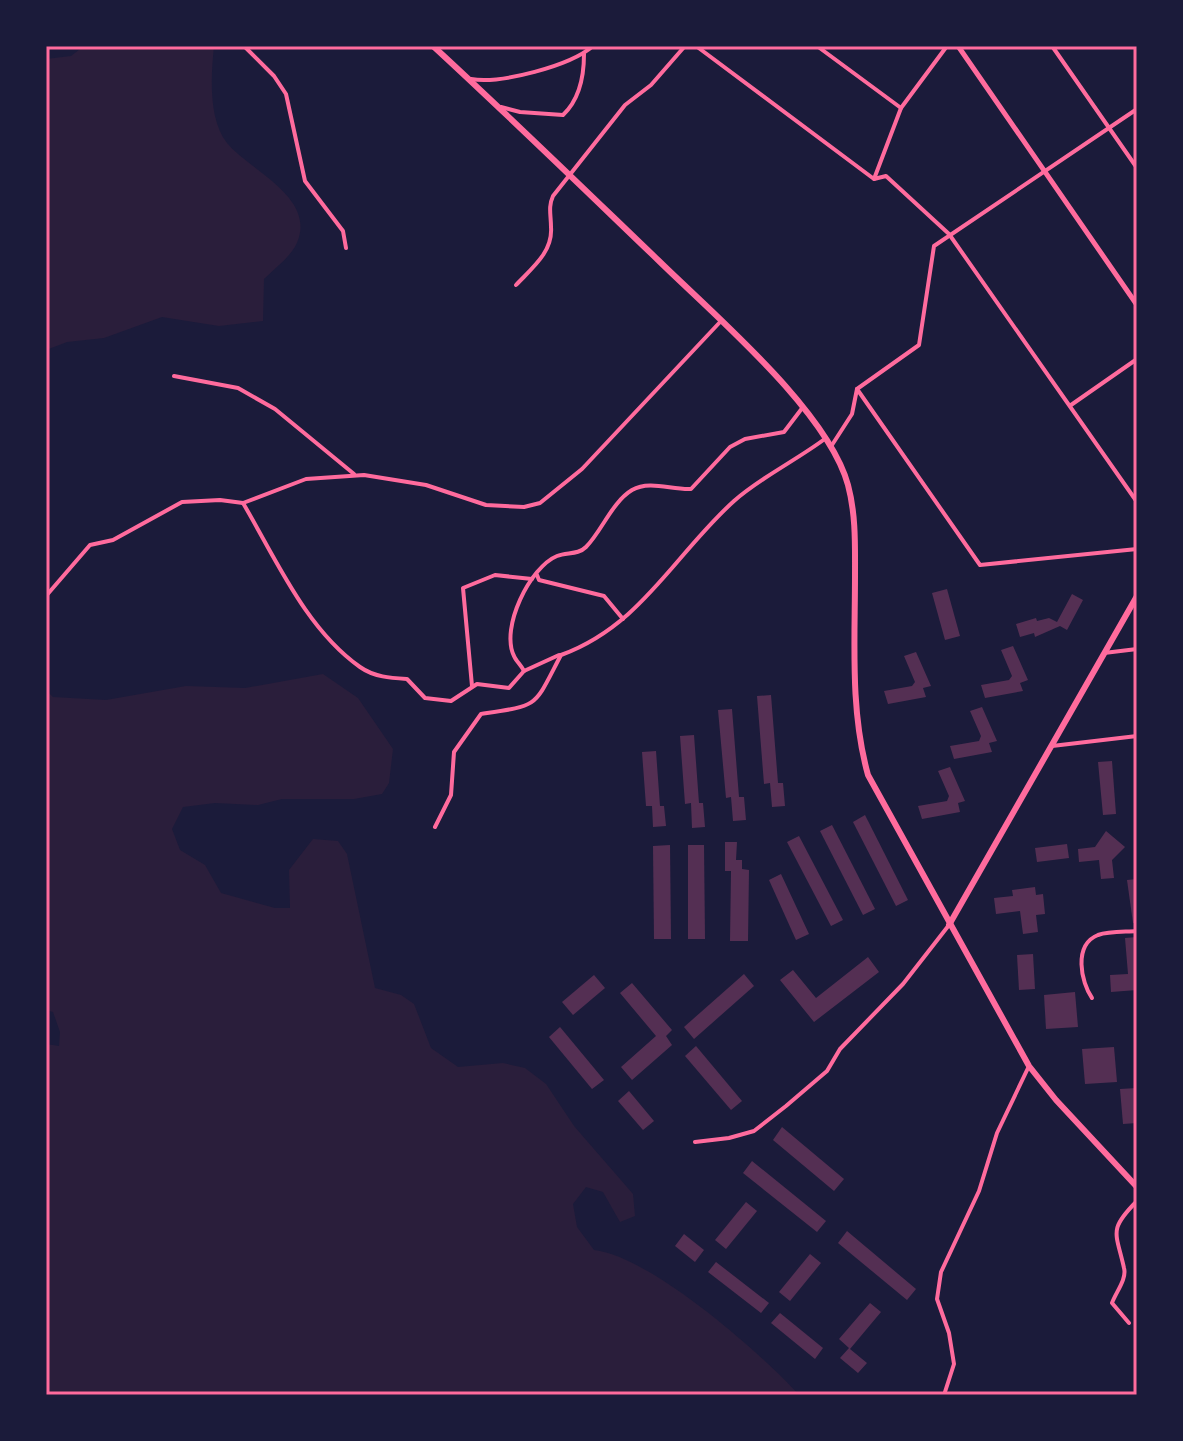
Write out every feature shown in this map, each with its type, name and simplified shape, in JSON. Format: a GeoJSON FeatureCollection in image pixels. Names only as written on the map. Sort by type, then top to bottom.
{"type":"FeatureCollection","features":[{"type":"Feature","properties":{"kind":"main road"},"geometry":{"type":"LineString","coordinates":[[433,46],[721,321],[803,407],[832,445],[848,484],[855,516],[858,738],[868,775],[1029,1066],[1056,1100],[1137,1187]]}},
{"type":"Feature","properties":{"kind":"main road"},"geometry":{"type":"LineString","coordinates":[[949,925],[1137,596]]}},
{"type":"Feature","properties":{"kind":"street"},"geometry":{"type":"LineString","coordinates":[[244,46],[274,76],[286,94],[305,181],[343,231],[346,248]]}},
{"type":"Feature","properties":{"kind":"street"},"geometry":{"type":"LineString","coordinates":[[468,78],[489,82],[584,54],[593,46]]}},
{"type":"Feature","properties":{"kind":"street"},"geometry":{"type":"LineString","coordinates":[[516,285],[546,252],[551,235],[550,203],[625,105],[651,85],[685,46]]}},
{"type":"Feature","properties":{"kind":"street"},"geometry":{"type":"LineString","coordinates":[[696,46],[874,179]]}},
{"type":"Feature","properties":{"kind":"street"},"geometry":{"type":"LineString","coordinates":[[817,46],[901,108]]}},
{"type":"Feature","properties":{"kind":"street"},"geometry":{"type":"LineString","coordinates":[[874,179],[901,108],[947,46]]}},
{"type":"Feature","properties":{"kind":"street"},"geometry":{"type":"LineString","coordinates":[[958,46],[1137,305]]}},
{"type":"Feature","properties":{"kind":"street"},"geometry":{"type":"LineString","coordinates":[[1052,46],[1137,168]]}},
{"type":"Feature","properties":{"kind":"street"},"geometry":{"type":"LineString","coordinates":[[498,106],[520,112],[563,115],[572,107],[580,88],[584,54]]}},
{"type":"Feature","properties":{"kind":"street"},"geometry":{"type":"LineString","coordinates":[[832,445],[852,414],[857,389],[919,345],[934,246],[1137,109]]}},
{"type":"Feature","properties":{"kind":"street"},"geometry":{"type":"LineString","coordinates":[[874,179],[886,176],[949,234],[1137,502]]}},
{"type":"Feature","properties":{"kind":"street"},"geometry":{"type":"LineString","coordinates":[[46,596],[90,545],[113,540],[182,502],[220,500],[243,503],[306,479],[355,475],[426,485],[486,505],[524,507],[540,503],[582,469],[721,321]]}},
{"type":"Feature","properties":{"kind":"street"},"geometry":{"type":"LineString","coordinates":[[1071,405],[1137,359]]}},
{"type":"Feature","properties":{"kind":"street"},"geometry":{"type":"LineString","coordinates":[[174,376],[238,388],[275,409],[355,475]]}},
{"type":"Feature","properties":{"kind":"street"},"geometry":{"type":"LineString","coordinates":[[857,389],[980,565],[1137,549]]}},
{"type":"Feature","properties":{"kind":"street"},"geometry":{"type":"LineString","coordinates":[[524,671],[513,655],[511,634],[515,610],[535,577],[555,556],[582,551],[631,491],[651,484],[674,490],[691,489],[730,447],[745,439],[784,432],[803,407]]}},
{"type":"Feature","properties":{"kind":"street"},"geometry":{"type":"LineString","coordinates":[[243,503],[315,623],[362,669],[384,677],[407,679],[425,698],[451,701],[477,684],[509,688],[524,671],[591,644],[650,595],[735,500],[826,437]]}},
{"type":"Feature","properties":{"kind":"street"},"geometry":{"type":"LineString","coordinates":[[472,686],[463,588],[495,575],[535,577],[604,596],[623,619]]}},
{"type":"Feature","properties":{"kind":"street"},"geometry":{"type":"LineString","coordinates":[[1104,653],[1137,649]]}},
{"type":"Feature","properties":{"kind":"street"},"geometry":{"type":"LineString","coordinates":[[435,827],[451,795],[454,752],[481,714],[523,708],[537,701],[561,655]]}},
{"type":"Feature","properties":{"kind":"street"},"geometry":{"type":"LineString","coordinates":[[1051,746],[1137,736]]}},
{"type":"Feature","properties":{"kind":"street"},"geometry":{"type":"LineString","coordinates":[[695,1142],[754,1131],[827,1071],[840,1049],[903,984],[949,925]]}},
{"type":"Feature","properties":{"kind":"street"},"geometry":{"type":"LineString","coordinates":[[1092,998],[1081,974],[1088,945],[1100,934],[1137,931]]}},
{"type":"Feature","properties":{"kind":"street"},"geometry":{"type":"LineString","coordinates":[[944,1395],[954,1364],[949,1333],[937,1299],[941,1272],[968,1217],[997,1133],[1029,1066]]}},
{"type":"Feature","properties":{"kind":"street"},"geometry":{"type":"LineString","coordinates":[[1129,1323],[1112,1303],[1125,1270],[1115,1230],[1119,1219],[1137,1201]]}},
{"type":"Feature","properties":{"kind":"shaded area"},"geometry":{"type":"Polygon","coordinates":[[[84,46],[214,46],[212,96],[221,133],[237,153],[287,196],[296,208],[300,222],[294,249],[264,279],[263,321],[219,326],[162,317],[104,338],[67,342],[46,350],[46,59],[71,56],[84,46]]]}},
{"type":"Feature","properties":{"kind":"shaded area"},"geometry":{"type":"Polygon","coordinates":[[[323,674],[358,698],[393,749],[389,783],[382,794],[354,799],[282,799],[258,805],[215,803],[183,807],[172,829],[180,850],[205,865],[221,893],[275,908],[290,908],[289,870],[313,839],[338,841],[347,854],[375,988],[401,995],[414,1004],[431,1048],[458,1067],[503,1063],[525,1068],[546,1084],[574,1126],[633,1194],[635,1216],[620,1222],[603,1192],[586,1187],[573,1204],[577,1227],[594,1250],[617,1256],[673,1287],[732,1332],[799,1395],[46,1395],[46,1044],[59,1046],[60,1032],[53,1012],[46,1010],[46,690],[53,697],[106,700],[186,686],[245,688],[323,674]]]}},
{"type":"Feature","properties":{"kind":"building"},"geometry":{"type":"Polygon","coordinates":[[[947,589],[960,636],[945,640],[932,593],[947,589]]]}},
{"type":"Feature","properties":{"kind":"building"},"geometry":{"type":"Polygon","coordinates":[[[1072,594],[1083,600],[1067,630],[1060,626],[1035,637],[1034,633],[1020,637],[1016,624],[1036,618],[1037,621],[1049,618],[1057,622],[1072,594]]]}},
{"type":"Feature","properties":{"kind":"building"},"geometry":{"type":"Polygon","coordinates":[[[1013,646],[1028,680],[1020,683],[1023,691],[985,698],[981,685],[1009,680],[1012,676],[1001,650],[1013,646]]]}},
{"type":"Feature","properties":{"kind":"building"},"geometry":{"type":"Polygon","coordinates":[[[916,652],[931,686],[923,688],[926,697],[888,704],[884,691],[912,686],[915,682],[904,656],[916,652]]]}},
{"type":"Feature","properties":{"kind":"building"},"geometry":{"type":"Polygon","coordinates":[[[771,695],[778,783],[783,783],[785,806],[772,807],[770,783],[764,784],[757,696],[771,695]]]}},
{"type":"Feature","properties":{"kind":"building"},"geometry":{"type":"Polygon","coordinates":[[[982,707],[997,741],[989,743],[992,752],[954,759],[950,746],[979,741],[981,736],[970,711],[982,707]]]}},
{"type":"Feature","properties":{"kind":"building"},"geometry":{"type":"Polygon","coordinates":[[[732,709],[739,797],[744,797],[746,820],[733,821],[731,797],[726,798],[718,710],[732,709]]]}},
{"type":"Feature","properties":{"kind":"building"},"geometry":{"type":"Polygon","coordinates":[[[694,735],[699,803],[703,803],[705,827],[692,828],[691,803],[685,804],[680,736],[694,735]]]}},
{"type":"Feature","properties":{"kind":"building"},"geometry":{"type":"Polygon","coordinates":[[[656,751],[660,806],[664,806],[666,826],[653,827],[652,806],[646,806],[642,752],[656,751]]]}},
{"type":"Feature","properties":{"kind":"building"},"geometry":{"type":"Polygon","coordinates":[[[1112,761],[1116,814],[1103,815],[1098,762],[1112,761]]]}},
{"type":"Feature","properties":{"kind":"building"},"geometry":{"type":"Polygon","coordinates":[[[950,767],[965,801],[958,803],[960,812],[922,819],[918,806],[947,801],[949,796],[938,771],[950,767]]]}},
{"type":"Feature","properties":{"kind":"building"},"geometry":{"type":"Polygon","coordinates":[[[865,815],[908,900],[896,906],[853,822],[865,815]]]}},
{"type":"Feature","properties":{"kind":"building"},"geometry":{"type":"Polygon","coordinates":[[[832,825],[875,909],[863,915],[820,831],[832,825]]]}},
{"type":"Feature","properties":{"kind":"building"},"geometry":{"type":"Polygon","coordinates":[[[1106,831],[1125,847],[1112,860],[1114,878],[1101,879],[1099,860],[1079,862],[1078,849],[1095,847],[1106,831]]]}},
{"type":"Feature","properties":{"kind":"building"},"geometry":{"type":"Polygon","coordinates":[[[799,836],[843,920],[831,926],[787,842],[799,836]]]}},
{"type":"Feature","properties":{"kind":"building"},"geometry":{"type":"Polygon","coordinates":[[[725,842],[737,842],[736,860],[742,860],[742,869],[749,870],[748,941],[730,941],[731,871],[725,871],[725,842]]]}},
{"type":"Feature","properties":{"kind":"building"},"geometry":{"type":"Polygon","coordinates":[[[1067,844],[1069,858],[1037,862],[1035,848],[1067,844]]]}},
{"type":"Feature","properties":{"kind":"building"},"geometry":{"type":"Polygon","coordinates":[[[670,845],[671,939],[654,939],[653,846],[670,845]]]}},
{"type":"Feature","properties":{"kind":"building"},"geometry":{"type":"Polygon","coordinates":[[[688,845],[704,845],[705,939],[688,939],[688,845]]]}},
{"type":"Feature","properties":{"kind":"building"},"geometry":{"type":"Polygon","coordinates":[[[781,874],[809,934],[796,940],[769,880],[781,874]]]}},
{"type":"Feature","properties":{"kind":"building"},"geometry":{"type":"Polygon","coordinates":[[[1137,879],[1137,923],[1133,923],[1127,880],[1137,879]]]}},
{"type":"Feature","properties":{"kind":"building"},"geometry":{"type":"Polygon","coordinates":[[[1035,887],[1036,895],[1043,894],[1045,914],[1036,915],[1038,932],[1023,934],[1020,911],[996,914],[994,898],[1013,896],[1012,890],[1035,887]]]}},
{"type":"Feature","properties":{"kind":"building"},"geometry":{"type":"Polygon","coordinates":[[[1137,937],[1137,990],[1111,992],[1110,975],[1128,974],[1125,938],[1137,937]]]}},
{"type":"Feature","properties":{"kind":"building"},"geometry":{"type":"Polygon","coordinates":[[[1033,954],[1035,989],[1019,990],[1017,955],[1033,954]]]}},
{"type":"Feature","properties":{"kind":"building"},"geometry":{"type":"Polygon","coordinates":[[[868,957],[879,972],[814,1022],[780,980],[793,970],[816,998],[868,957]]]}},
{"type":"Feature","properties":{"kind":"building"},"geometry":{"type":"Polygon","coordinates":[[[744,974],[754,986],[694,1039],[684,1027],[744,974]]]}},
{"type":"Feature","properties":{"kind":"building"},"geometry":{"type":"Polygon","coordinates":[[[594,975],[605,988],[573,1015],[562,1002],[594,975]]]}},
{"type":"Feature","properties":{"kind":"building"},"geometry":{"type":"Polygon","coordinates":[[[632,983],[672,1030],[666,1036],[672,1045],[632,1080],[621,1067],[656,1036],[620,993],[632,983]]]}},
{"type":"Feature","properties":{"kind":"building"},"geometry":{"type":"Polygon","coordinates":[[[1075,992],[1078,1027],[1046,1029],[1044,995],[1075,992]]]}},
{"type":"Feature","properties":{"kind":"building"},"geometry":{"type":"Polygon","coordinates":[[[560,1027],[604,1080],[592,1089],[549,1037],[560,1027]]]}},
{"type":"Feature","properties":{"kind":"building"},"geometry":{"type":"Polygon","coordinates":[[[696,1046],[742,1101],[731,1110],[685,1056],[696,1046]]]}},
{"type":"Feature","properties":{"kind":"building"},"geometry":{"type":"Polygon","coordinates":[[[1114,1047],[1117,1082],[1085,1084],[1082,1049],[1114,1047]]]}},
{"type":"Feature","properties":{"kind":"building"},"geometry":{"type":"Polygon","coordinates":[[[1137,1088],[1137,1123],[1123,1124],[1120,1089],[1137,1088]]]}},
{"type":"Feature","properties":{"kind":"building"},"geometry":{"type":"Polygon","coordinates":[[[629,1091],[654,1121],[643,1130],[618,1101],[629,1091]]]}},
{"type":"Feature","properties":{"kind":"building"},"geometry":{"type":"Polygon","coordinates":[[[782,1127],[844,1179],[834,1191],[773,1140],[782,1127]]]}},
{"type":"Feature","properties":{"kind":"building"},"geometry":{"type":"Polygon","coordinates":[[[752,1161],[826,1221],[817,1232],[743,1173],[752,1161]]]}},
{"type":"Feature","properties":{"kind":"building"},"geometry":{"type":"Polygon","coordinates":[[[746,1202],[757,1211],[726,1249],[715,1240],[746,1202]]]}},
{"type":"Feature","properties":{"kind":"building"},"geometry":{"type":"Polygon","coordinates":[[[847,1231],[916,1289],[907,1300],[838,1243],[847,1231]]]}},
{"type":"Feature","properties":{"kind":"building"},"geometry":{"type":"Polygon","coordinates":[[[684,1234],[704,1250],[695,1262],[675,1246],[684,1234]]]}},
{"type":"Feature","properties":{"kind":"building"},"geometry":{"type":"Polygon","coordinates":[[[810,1254],[821,1263],[790,1301],[779,1292],[810,1254]]]}},
{"type":"Feature","properties":{"kind":"building"},"geometry":{"type":"Polygon","coordinates":[[[716,1262],[769,1303],[761,1313],[708,1272],[716,1262]]]}},
{"type":"Feature","properties":{"kind":"building"},"geometry":{"type":"Polygon","coordinates":[[[870,1303],[881,1312],[850,1349],[867,1363],[858,1373],[840,1358],[849,1348],[839,1339],[870,1303]]]}},
{"type":"Feature","properties":{"kind":"building"},"geometry":{"type":"Polygon","coordinates":[[[780,1313],[823,1348],[815,1359],[771,1323],[780,1313]]]}}]}
